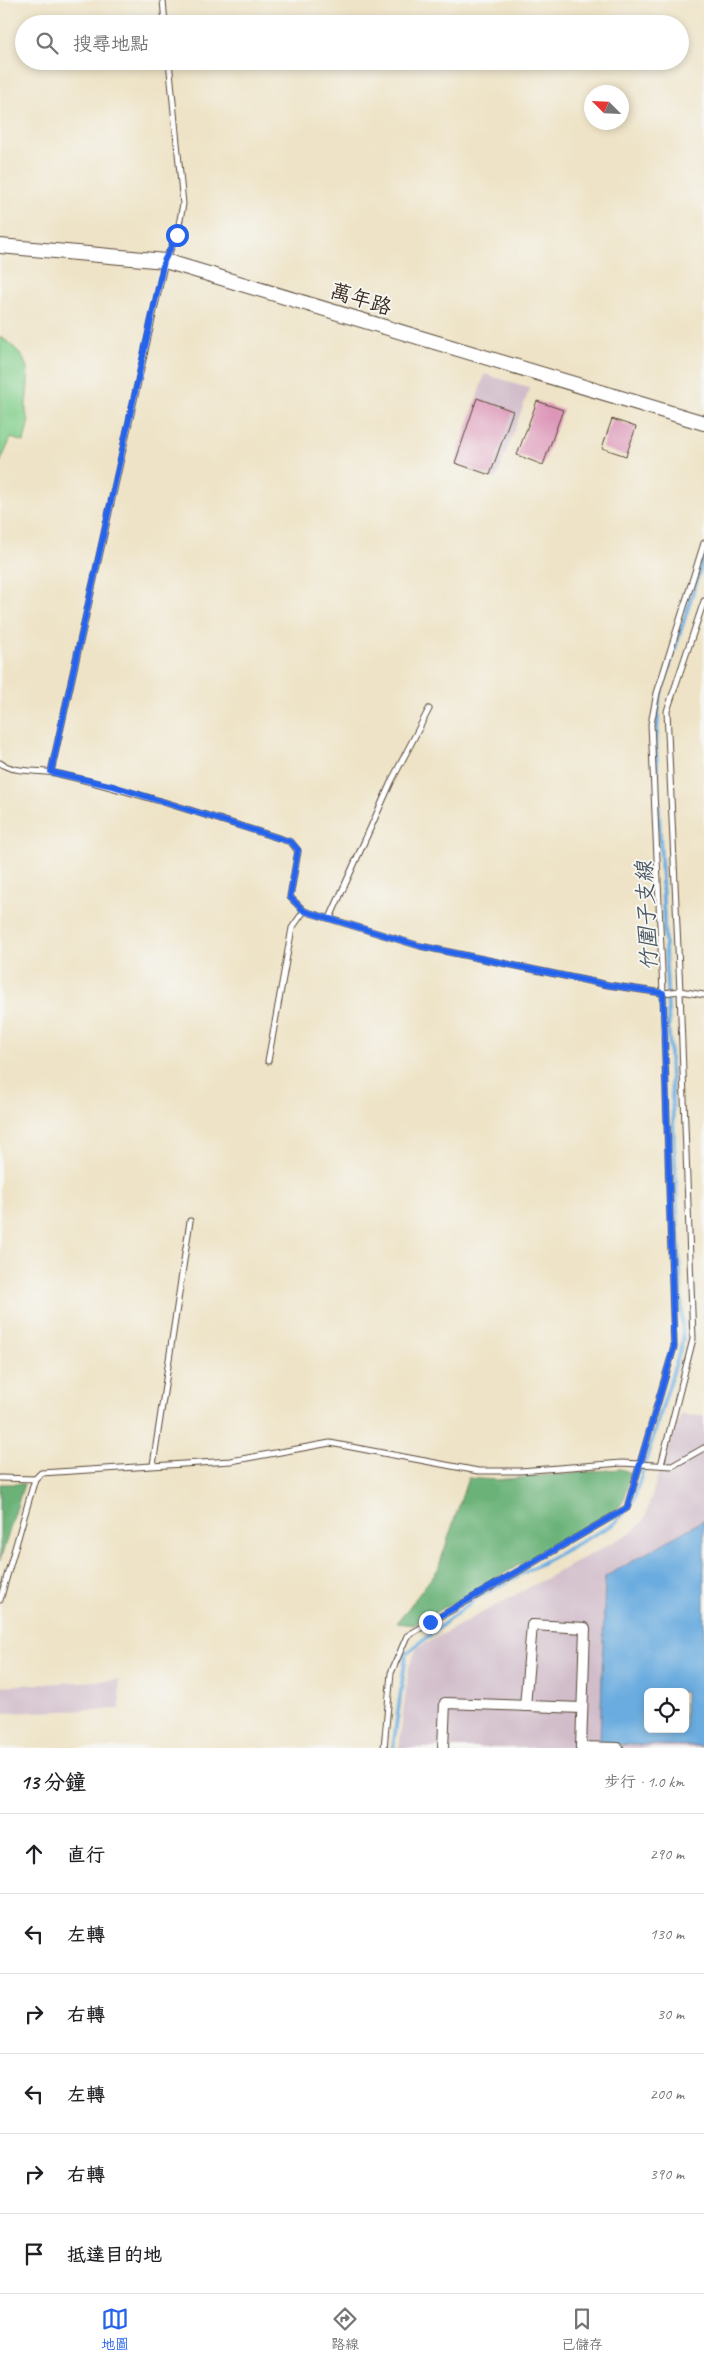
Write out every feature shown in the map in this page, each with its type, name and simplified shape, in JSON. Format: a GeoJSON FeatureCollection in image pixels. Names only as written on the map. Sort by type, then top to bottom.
{"type":"FeatureCollection","features":[{"type":"Feature","properties":{"kind":"street","name":"萬年路"},"geometry":{"type":"LineString","coordinates":[[0,246],[164,261],[704,423]]}},
{"type":"Feature","properties":{"kind":"street"},"geometry":{"type":"LineString","coordinates":[[525,1706],[532,1625],[586,1628],[581,1747],[618,1748]]}},
{"type":"Feature","properties":{"kind":"street"},"geometry":{"type":"LineString","coordinates":[[443,1748],[444,1703],[582,1708]]}},
{"type":"Feature","properties":{"kind":"lane"},"geometry":{"type":"LineString","coordinates":[[163,0],[164,15]]}},
{"type":"Feature","properties":{"kind":"lane"},"geometry":{"type":"LineString","coordinates":[[51,772],[164,261],[177,235],[183,204],[170,70]]}},
{"type":"Feature","properties":{"kind":"lane"},"geometry":{"type":"LineString","coordinates":[[384,1748],[391,1673],[407,1636],[627,1508],[638,1464],[674,1347],[663,993],[651,724],[657,693],[704,543]]}},
{"type":"Feature","properties":{"kind":"lane"},"geometry":{"type":"LineString","coordinates":[[661,1465],[693,1339],[680,991],[666,712],[704,601]]}},
{"type":"Feature","properties":{"kind":"lane"},"geometry":{"type":"LineString","coordinates":[[330,918],[392,780],[429,709]]}},
{"type":"Feature","properties":{"kind":"lane"},"geometry":{"type":"LineString","coordinates":[[0,763],[7,768],[51,772],[113,786],[291,842],[298,850],[290,897],[304,911],[420,946],[608,985],[663,993],[680,991],[704,996]]}},
{"type":"Feature","properties":{"kind":"lane"},"geometry":{"type":"LineString","coordinates":[[268,1061],[292,928],[304,911]]}},
{"type":"Feature","properties":{"kind":"lane"},"geometry":{"type":"LineString","coordinates":[[153,1465],[190,1221]]}},
{"type":"Feature","properties":{"kind":"lane"},"geometry":{"type":"LineString","coordinates":[[0,1600],[35,1479],[41,1473],[231,1460],[330,1444],[478,1471],[520,1471],[622,1463],[672,1466],[704,1448]]}},
{"type":"Feature","properties":{"kind":"lane"},"geometry":{"type":"LineString","coordinates":[[0,1478],[35,1479]]}},
{"type":"Feature","properties":{"kind":"shaded area"},"geometry":{"type":"Polygon","coordinates":[[[485,374],[530,388],[496,479],[454,464],[485,374]]]}},
{"type":"Feature","properties":{"kind":"shaded area"},"geometry":{"type":"Polygon","coordinates":[[[681,1415],[704,1416],[704,1748],[399,1748],[409,1667],[417,1648],[632,1532],[644,1521],[658,1475],[681,1415]]]}},
{"type":"Feature","properties":{"kind":"shaded area"},"geometry":{"type":"Polygon","coordinates":[[[119,1680],[120,1709],[0,1713],[0,1686],[119,1680]]]}},
{"type":"Feature","properties":{"kind":"green space"},"geometry":{"type":"Polygon","coordinates":[[[0,336],[15,348],[27,367],[26,414],[29,420],[24,442],[11,438],[0,463],[0,336]]]}},
{"type":"Feature","properties":{"kind":"green space"},"geometry":{"type":"Polygon","coordinates":[[[620,1469],[630,1472],[625,1498],[619,1508],[414,1625],[397,1623],[438,1569],[468,1478],[496,1480],[620,1469]]]}},
{"type":"Feature","properties":{"kind":"green space"},"geometry":{"type":"Polygon","coordinates":[[[0,1484],[24,1484],[0,1561],[0,1484]]]}},
{"type":"Feature","properties":{"kind":"water"},"geometry":{"type":"Polygon","coordinates":[[[704,1520],[704,1746],[600,1744],[605,1577],[704,1520]]]}},
{"type":"Feature","properties":{"kind":"building"},"geometry":{"type":"Polygon","coordinates":[[[477,398],[513,411],[490,475],[455,463],[477,398]]]}},
{"type":"Feature","properties":{"kind":"building"},"geometry":{"type":"Polygon","coordinates":[[[537,401],[563,410],[543,465],[517,455],[537,401]]]}},
{"type":"Feature","properties":{"kind":"building"},"geometry":{"type":"Polygon","coordinates":[[[612,419],[636,427],[626,456],[602,448],[612,419]]]}},
{"type":"Feature","properties":{"kind":"waterway","name":"竹圍子支線"},"geometry":{"type":"LineString","coordinates":[[393,1748],[406,1654],[475,1599],[614,1524],[633,1502],[683,1340],[656,748],[659,699],[704,557]]}},
{"type":"Feature","properties":{"kind":"route"},"geometry":{"type":"LineString","coordinates":[[177,235],[164,261],[51,772],[113,786],[291,842],[298,850],[290,897],[304,911],[420,946],[608,985],[663,993],[674,1347],[638,1464],[627,1508],[430,1622]]}}]}
